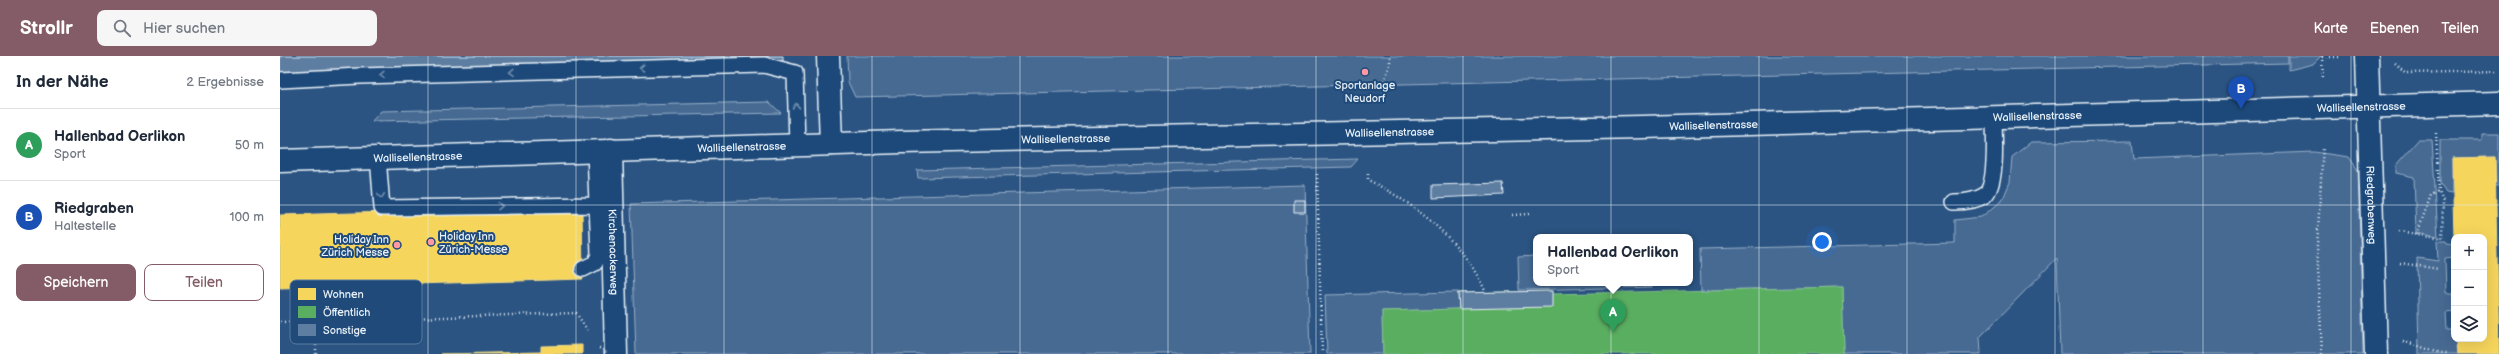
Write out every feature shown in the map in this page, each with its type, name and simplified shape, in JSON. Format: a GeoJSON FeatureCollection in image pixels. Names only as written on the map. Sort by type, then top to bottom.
{"type":"FeatureCollection","features":[{"type":"Feature","properties":{"kind":"street"},"geometry":{"type":"LineString","coordinates":[[828,56],[831,144]]}},
{"type":"Feature","properties":{"kind":"street","name":"Riedgrabenweg"},"geometry":{"type":"LineString","coordinates":[[2357,56],[2369,106],[2375,345]]}},
{"type":"Feature","properties":{"kind":"street","name":"Wallisellenstrasse"},"geometry":{"type":"LineString","coordinates":[[280,161],[831,144],[1228,137],[1994,118],[2499,103]]}},
{"type":"Feature","properties":{"kind":"street","name":"Kirchenackerweg"},"geometry":{"type":"LineString","coordinates":[[603,151],[607,351]]}},
{"type":"Feature","properties":{"kind":"lane"},"geometry":{"type":"LineString","coordinates":[[280,80],[360,76],[764,65],[795,73],[797,145]]}},
{"type":"Feature","properties":{"kind":"lane"},"geometry":{"type":"LineString","coordinates":[[1954,202],[1969,202],[1985,194],[1992,180],[1994,118]]}},
{"type":"Feature","properties":{"kind":"lane"},"geometry":{"type":"LineString","coordinates":[[583,269],[595,263],[598,255],[597,205],[603,151]]}},
{"type":"Feature","properties":{"kind":"lane"},"geometry":{"type":"LineString","coordinates":[[378,157],[382,208],[597,205]]}},
{"type":"Feature","properties":{"kind":"path"},"geometry":{"type":"LineString","coordinates":[[1384,101],[1384,81],[1390,65],[1390,56]]}},
{"type":"Feature","properties":{"kind":"path"},"geometry":{"type":"LineString","coordinates":[[2323,78],[2322,56],[2357,56]]}},
{"type":"Feature","properties":{"kind":"path"},"geometry":{"type":"LineString","coordinates":[[2393,61],[2406,73],[2499,71]]}},
{"type":"Feature","properties":{"kind":"path"},"geometry":{"type":"LineString","coordinates":[[2373,227],[2442,238],[2443,202],[2439,192],[2436,133]]}},
{"type":"Feature","properties":{"kind":"path"},"geometry":{"type":"LineString","coordinates":[[2322,354],[2317,246],[2324,147]]}},
{"type":"Feature","properties":{"kind":"path"},"geometry":{"type":"LineString","coordinates":[[1317,174],[1322,354]]}},
{"type":"Feature","properties":{"kind":"path"},"geometry":{"type":"LineString","coordinates":[[1368,174],[1368,180],[1406,202],[1446,235],[1468,263],[1486,293]]}},
{"type":"Feature","properties":{"kind":"path"},"geometry":{"type":"LineString","coordinates":[[2417,234],[2431,195],[2439,192]]}},
{"type":"Feature","properties":{"kind":"path"},"geometry":{"type":"LineString","coordinates":[[1512,215],[1530,214]]}},
{"type":"Feature","properties":{"kind":"path"},"geometry":{"type":"LineString","coordinates":[[2374,259],[2439,268]]}},
{"type":"Feature","properties":{"kind":"path"},"geometry":{"type":"LineString","coordinates":[[1320,290],[1325,290]]}},
{"type":"Feature","properties":{"kind":"path"},"geometry":{"type":"LineString","coordinates":[[422,318],[576,313],[591,336]]}},
{"type":"Feature","properties":{"kind":"path"},"geometry":{"type":"LineString","coordinates":[[280,322],[290,322]]}},
{"type":"Feature","properties":{"kind":"path"},"geometry":{"type":"LineString","coordinates":[[595,342],[607,351]]}},
{"type":"Feature","properties":{"kind":"path"},"geometry":{"type":"LineString","coordinates":[[2375,345],[2418,344],[2436,353],[2447,353]]}},
{"type":"Feature","properties":{"kind":"path"},"geometry":{"type":"LineString","coordinates":[[606,354],[604,349],[607,351]]}},
{"type":"Feature","properties":{"kind":"shaded area","name":"Sportanlage Neudorf"},"geometry":{"type":"Polygon","coordinates":[[[847,56],[2288,56],[2288,63],[855,97],[848,82],[847,56]]]}},
{"type":"Feature","properties":{"kind":"shaded area"},"geometry":{"type":"Polygon","coordinates":[[[2289,56],[2321,56],[2313,64],[2289,70],[2289,56]]]}},
{"type":"Feature","properties":{"kind":"shaded area"},"geometry":{"type":"Polygon","coordinates":[[[769,102],[781,113],[372,121],[381,111],[769,102]]]}},
{"type":"Feature","properties":{"kind":"shaded area"},"geometry":{"type":"Polygon","coordinates":[[[2482,133],[2499,133],[2499,186],[2496,186],[2495,157],[2452,158],[2452,194],[2446,193],[2440,184],[2440,140],[2482,140],[2482,133]]]}},
{"type":"Feature","properties":{"kind":"shaded area"},"geometry":{"type":"Polygon","coordinates":[[[2418,140],[2432,140],[2438,236],[2416,232],[2414,177],[2396,173],[2396,165],[2418,140]]]}},
{"type":"Feature","properties":{"kind":"shaded area"},"geometry":{"type":"Polygon","coordinates":[[[2132,141],[2134,159],[2314,152],[2349,157],[2358,170],[2363,354],[2060,354],[2057,258],[1980,337],[1981,354],[1844,354],[1842,287],[1701,290],[1700,249],[1955,243],[1955,220],[1981,217],[2002,201],[2010,182],[2012,157],[2031,142],[2132,141]]]}},
{"type":"Feature","properties":{"kind":"shaded area"},"geometry":{"type":"Polygon","coordinates":[[[1358,159],[1351,167],[918,178],[917,170],[1358,159]]]}},
{"type":"Feature","properties":{"kind":"shaded area"},"geometry":{"type":"Polygon","coordinates":[[[1305,185],[1310,354],[636,354],[631,204],[1305,185]]]}},
{"type":"Feature","properties":{"kind":"shaded area"},"geometry":{"type":"Polygon","coordinates":[[[2437,241],[2446,241],[2447,244],[2451,245],[2451,258],[2445,259],[2446,293],[2451,293],[2451,312],[2446,313],[2447,330],[2451,330],[2451,342],[2456,342],[2457,354],[2419,354],[2417,258],[2438,261],[2437,241]]]}},
{"type":"Feature","properties":{"kind":"shaded area"},"geometry":{"type":"Polygon","coordinates":[[[1533,256],[1533,286],[1652,287],[1519,290],[1518,257],[1533,256]]]}},
{"type":"Feature","properties":{"kind":"shaded area"},"geometry":{"type":"Polygon","coordinates":[[[1458,292],[1459,309],[1382,311],[1383,354],[1327,354],[1325,295],[1458,292]]]}},
{"type":"Feature","properties":{"kind":"building: Wohnen"},"geometry":{"type":"Polygon","coordinates":[[[2495,157],[2499,354],[2457,354],[2456,342],[2487,342],[2487,234],[2454,234],[2452,158],[2495,157]]]}},
{"type":"Feature","properties":{"kind":"building: Wohnen","name":"Holiday Inn Zürich-Messe"},"geometry":{"type":"Polygon","coordinates":[[[465,210],[582,210],[583,279],[422,284],[422,280],[290,280],[290,288],[280,288],[280,215],[465,210]]]}},
{"type":"Feature","properties":{"kind":"building: Wohnen"},"geometry":{"type":"Polygon","coordinates":[[[582,345],[582,354],[441,354],[541,352],[541,346],[582,345]]]}},
{"type":"Feature","properties":{"kind":"building: Öffentlich"},"geometry":{"type":"Polygon","coordinates":[[[1842,287],[1844,354],[1383,354],[1382,311],[1459,309],[1458,293],[1552,291],[1552,294],[1842,287]]]}},
{"type":"Feature","properties":{"kind":"building: Sonstige"},"geometry":{"type":"Polygon","coordinates":[[[280,56],[783,56],[783,68],[280,81],[280,56]]]}},
{"type":"Feature","properties":{"kind":"building: Sonstige"},"geometry":{"type":"Polygon","coordinates":[[[1503,183],[1504,195],[1433,198],[1433,185],[1503,183]]]}},
{"type":"Feature","properties":{"kind":"building: Sonstige"},"geometry":{"type":"Polygon","coordinates":[[[1294,200],[1305,200],[1305,212],[1294,212],[1294,200]]]}},
{"type":"Feature","properties":{"kind":"building: Sonstige"},"geometry":{"type":"Polygon","coordinates":[[[1552,291],[1552,307],[1459,309],[1458,293],[1552,291]]]}},
{"type":"Feature","properties":{"kind":"place","name":"Sportanlage Neudorf"},"geometry":{"type":"Point","coordinates":[1365,72]}},
{"type":"Feature","properties":{"kind":"place","name":"Riedgraben"},"geometry":{"type":"Point","coordinates":[2241,109]}},
{"type":"Feature","properties":{"kind":"place","name":"Holiday Inn Zürich-Messe"},"geometry":{"type":"Point","coordinates":[431,242]}},
{"type":"Feature","properties":{"kind":"place","name":"Holiday Inn Zürich Messe"},"geometry":{"type":"Point","coordinates":[397,245]}},
{"type":"Feature","properties":{"kind":"place","name":"Hallenbad Oerlikon"},"geometry":{"type":"Point","coordinates":[1613,332]}}]}
